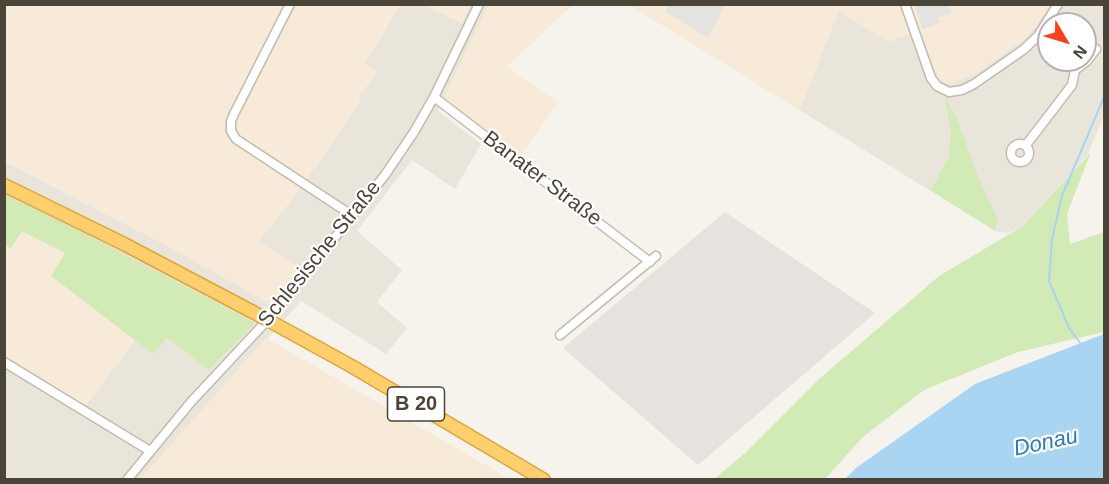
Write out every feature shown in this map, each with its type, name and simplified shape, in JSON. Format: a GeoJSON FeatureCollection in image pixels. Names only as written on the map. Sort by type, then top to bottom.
{"type":"FeatureCollection","features":[{"type":"Feature","properties":{"kind":"highway","name":"B 20"},"geometry":{"type":"LineString","coordinates":[[4,185],[124,244],[286,330],[544,480]]}},
{"type":"Feature","properties":{"kind":"street"},"geometry":{"type":"LineString","coordinates":[[290,4],[234,114],[230,126],[231,131],[236,139],[353,216]]}},
{"type":"Feature","properties":{"kind":"street","name":"Schlesische Straße"},"geometry":{"type":"LineString","coordinates":[[127,480],[191,402],[275,312],[353,216],[401,152],[434,97],[479,4]]}},
{"type":"Feature","properties":{"kind":"street"},"geometry":{"type":"LineString","coordinates":[[905,4],[931,78],[937,86],[949,92],[962,90],[1006,64],[1037,37]]}},
{"type":"Feature","properties":{"kind":"street"},"geometry":{"type":"LineString","coordinates":[[1026,146],[1072,86],[1075,72]]}},
{"type":"Feature","properties":{"kind":"street","name":"Banater Straße"},"geometry":{"type":"LineString","coordinates":[[434,97],[653,259],[560,335]]}},
{"type":"Feature","properties":{"kind":"street"},"geometry":{"type":"LineString","coordinates":[[5,363],[150,451]]}},
{"type":"Feature","properties":{"kind":"shaded area"},"geometry":{"type":"Polygon","coordinates":[[[470,4],[462,23],[425,5],[470,4]]]}},
{"type":"Feature","properties":{"kind":"shaded area"},"geometry":{"type":"Polygon","coordinates":[[[668,4],[725,5],[708,38],[666,12],[668,4]]]}},
{"type":"Feature","properties":{"kind":"shaded area"},"geometry":{"type":"Polygon","coordinates":[[[4,5],[401,5],[364,63],[377,72],[358,98],[361,101],[299,190],[259,241],[300,268],[270,304],[160,242],[5,161],[4,5]]]}},
{"type":"Feature","properties":{"kind":"shaded area"},"geometry":{"type":"Polygon","coordinates":[[[401,5],[425,5],[462,23],[470,5],[572,5],[568,10],[471,43],[438,111],[481,144],[455,189],[412,160],[357,231],[402,270],[377,302],[407,328],[386,354],[301,301],[143,479],[5,479],[5,371],[11,371],[79,414],[135,340],[153,353],[167,338],[209,370],[254,323],[5,192],[4,161],[160,242],[259,241],[299,190],[361,101],[357,99],[363,64],[401,5]]]}},
{"type":"Feature","properties":{"kind":"shaded area"},"geometry":{"type":"Polygon","coordinates":[[[488,5],[572,5],[507,67],[559,102],[519,157],[444,98],[488,5]]]}},
{"type":"Feature","properties":{"kind":"shaded area"},"geometry":{"type":"Polygon","coordinates":[[[630,5],[1104,5],[1104,115],[1088,154],[1023,226],[1008,233],[995,231],[630,5]]]}},
{"type":"Feature","properties":{"kind":"shaded area"},"geometry":{"type":"Polygon","coordinates":[[[630,5],[1050,5],[1046,12],[1037,12],[1037,25],[1023,40],[978,72],[952,84],[946,84],[938,77],[920,30],[888,42],[839,11],[800,110],[630,5]]]}},
{"type":"Feature","properties":{"kind":"shaded area"},"geometry":{"type":"Polygon","coordinates":[[[914,5],[949,5],[952,13],[937,18],[939,23],[923,29],[914,5]]]}},
{"type":"Feature","properties":{"kind":"shaded area"},"geometry":{"type":"Polygon","coordinates":[[[725,212],[875,313],[698,465],[563,348],[725,212]]]}},
{"type":"Feature","properties":{"kind":"shaded area"},"geometry":{"type":"Polygon","coordinates":[[[22,231],[66,253],[51,276],[135,340],[79,414],[11,371],[5,371],[4,244],[12,249],[22,231]]]}},
{"type":"Feature","properties":{"kind":"shaded area"},"geometry":{"type":"Polygon","coordinates":[[[266,338],[510,479],[140,479],[266,338]]]}},
{"type":"Feature","properties":{"kind":"green space"},"geometry":{"type":"Polygon","coordinates":[[[945,98],[956,116],[976,172],[997,218],[995,231],[931,190],[949,157],[951,132],[945,98]]]}},
{"type":"Feature","properties":{"kind":"green space"},"geometry":{"type":"Polygon","coordinates":[[[1091,152],[1067,214],[1070,244],[1104,232],[1104,332],[1018,352],[924,390],[863,437],[825,479],[714,479],[745,453],[819,379],[939,276],[1023,226],[1091,152]]]}},
{"type":"Feature","properties":{"kind":"green space"},"geometry":{"type":"Polygon","coordinates":[[[5,192],[255,323],[209,370],[167,338],[153,354],[51,276],[65,253],[22,231],[11,249],[5,244],[5,192]]]}},
{"type":"Feature","properties":{"kind":"water","name":"Donau"},"geometry":{"type":"Polygon","coordinates":[[[1104,334],[1104,479],[845,479],[856,468],[975,384],[1104,334]]]}},
{"type":"Feature","properties":{"kind":"waterway"},"geometry":{"type":"LineString","coordinates":[[1081,344],[1069,328],[1049,281],[1052,239],[1062,196],[1104,97]]}}]}
